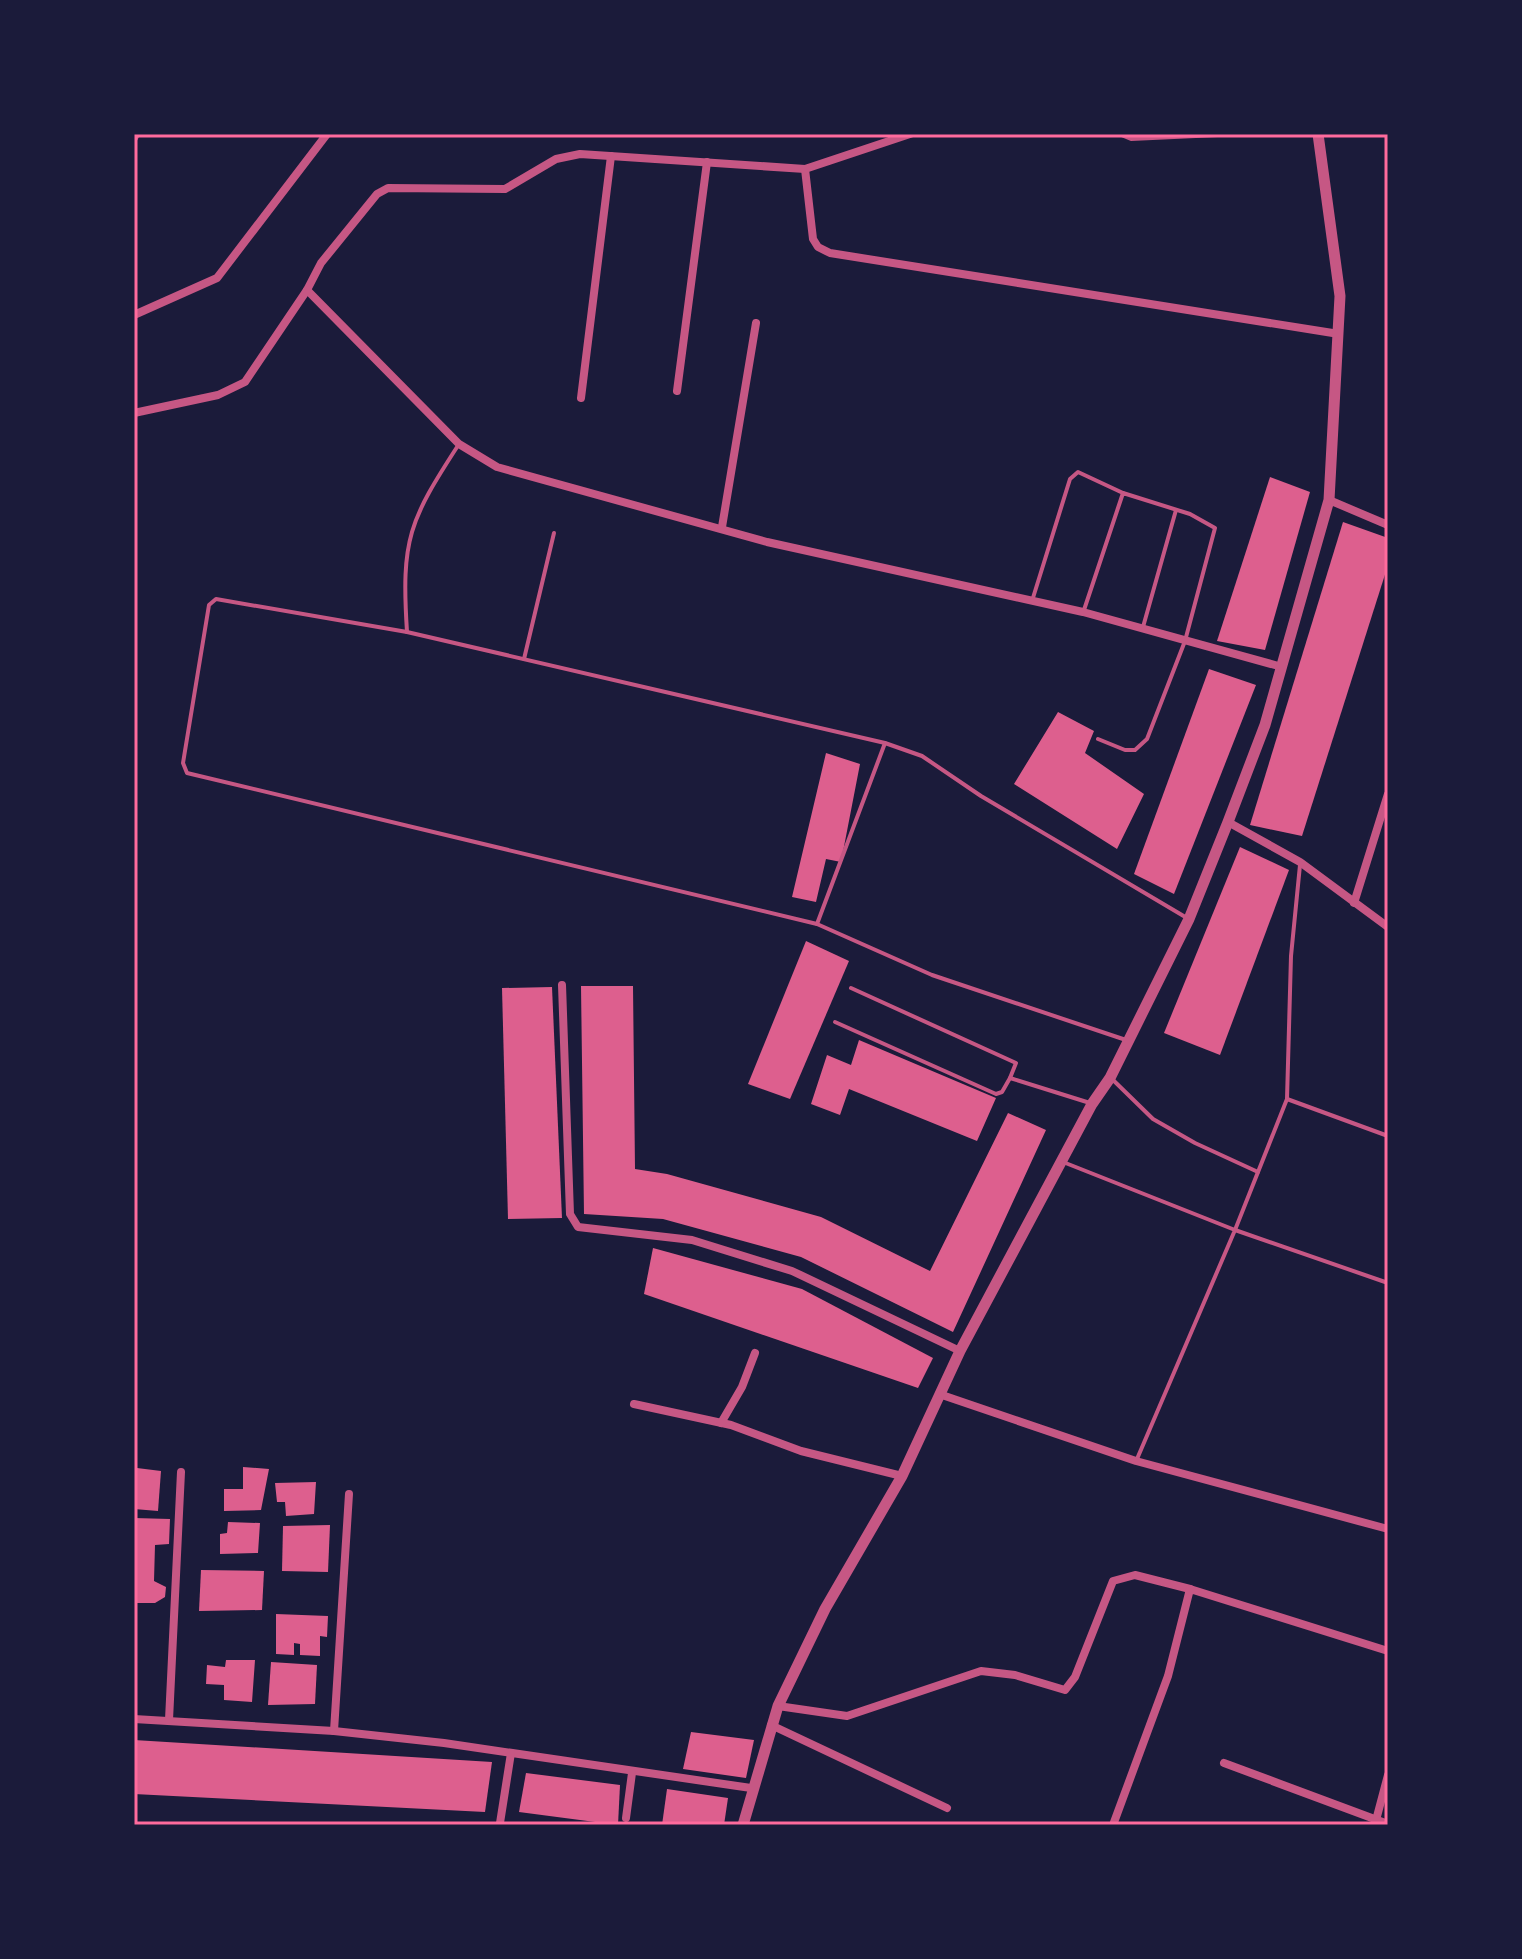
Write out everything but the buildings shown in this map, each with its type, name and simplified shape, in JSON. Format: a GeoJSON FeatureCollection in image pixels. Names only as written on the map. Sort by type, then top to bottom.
{"type":"FeatureCollection","features":[{"type":"Feature","properties":{"kind":"street"},"geometry":{"type":"LineString","coordinates":[[134,413],[235,389],[245,382],[307,290],[321,263],[377,194],[388,188],[505,189],[556,159],[580,154],[805,169],[910,134]]}},
{"type":"Feature","properties":{"kind":"street"},"geometry":{"type":"LineString","coordinates":[[744,1824],[751,1788],[778,1706],[825,1609],[902,1476],[960,1351],[1092,1104],[1110,1078],[1126,1040],[1189,919],[1265,725],[1329,500],[1339,334],[1337,264],[1318,134]]}},
{"type":"Feature","properties":{"kind":"street"},"geometry":{"type":"LineString","coordinates":[[134,315],[217,278],[325,135]]}},
{"type":"Feature","properties":{"kind":"street"},"geometry":{"type":"LineString","coordinates":[[581,398],[611,156]]}},
{"type":"Feature","properties":{"kind":"street"},"geometry":{"type":"LineString","coordinates":[[677,391],[707,162]]}},
{"type":"Feature","properties":{"kind":"street"},"geometry":{"type":"LineString","coordinates":[[805,169],[813,239],[818,247],[830,253],[1339,334]]}},
{"type":"Feature","properties":{"kind":"street"},"geometry":{"type":"LineString","coordinates":[[307,290],[459,444],[474,456],[497,467],[722,527],[767,542],[1083,612],[1282,667]]}},
{"type":"Feature","properties":{"kind":"street"},"geometry":{"type":"LineString","coordinates":[[722,527],[756,323]]}},
{"type":"Feature","properties":{"kind":"street"},"geometry":{"type":"LineString","coordinates":[[1329,500],[1388,525]]}},
{"type":"Feature","properties":{"kind":"street"},"geometry":{"type":"LineString","coordinates":[[1354,903],[1388,794]]}},
{"type":"Feature","properties":{"kind":"street"},"geometry":{"type":"LineString","coordinates":[[1228,822],[1300,862],[1388,927]]}},
{"type":"Feature","properties":{"kind":"street"},"geometry":{"type":"LineString","coordinates":[[562,985],[570,1214],[578,1227],[692,1240],[792,1271],[960,1351]]}},
{"type":"Feature","properties":{"kind":"street"},"geometry":{"type":"LineString","coordinates":[[721,1423],[742,1387],[755,1353]]}},
{"type":"Feature","properties":{"kind":"street"},"geometry":{"type":"LineString","coordinates":[[942,1395],[1136,1461],[1388,1529]]}},
{"type":"Feature","properties":{"kind":"street"},"geometry":{"type":"LineString","coordinates":[[634,1404],[760,1433],[801,1451],[902,1476]]}},
{"type":"Feature","properties":{"kind":"street"},"geometry":{"type":"LineString","coordinates":[[169,1720],[181,1472]]}},
{"type":"Feature","properties":{"kind":"street"},"geometry":{"type":"LineString","coordinates":[[334,1731],[349,1494]]}},
{"type":"Feature","properties":{"kind":"street"},"geometry":{"type":"LineString","coordinates":[[778,1706],[847,1716],[981,1671],[1015,1675],[1065,1690],[1075,1677],[1113,1581],[1135,1575],[1190,1589],[1388,1651]]}},
{"type":"Feature","properties":{"kind":"street"},"geometry":{"type":"LineString","coordinates":[[1113,1825],[1168,1676],[1190,1589]]}},
{"type":"Feature","properties":{"kind":"street"},"geometry":{"type":"LineString","coordinates":[[134,1719],[334,1731],[751,1788]]}},
{"type":"Feature","properties":{"kind":"street"},"geometry":{"type":"LineString","coordinates":[[771,1725],[947,1808]]}},
{"type":"Feature","properties":{"kind":"street"},"geometry":{"type":"LineString","coordinates":[[500,1823],[511,1753]]}},
{"type":"Feature","properties":{"kind":"street"},"geometry":{"type":"LineString","coordinates":[[1224,1763],[1388,1824]]}},
{"type":"Feature","properties":{"kind":"street"},"geometry":{"type":"LineString","coordinates":[[626,1818],[632,1773]]}},
{"type":"Feature","properties":{"kind":"street"},"geometry":{"type":"LineString","coordinates":[[1376,1822],[1388,1775]]}},
{"type":"Feature","properties":{"kind":"lane"},"geometry":{"type":"LineString","coordinates":[[1119,134],[1131,139],[1239,134]]}},
{"type":"Feature","properties":{"kind":"lane"},"geometry":{"type":"LineString","coordinates":[[407,632],[404,559],[410,531],[430,489],[459,444]]}},
{"type":"Feature","properties":{"kind":"lane"},"geometry":{"type":"LineString","coordinates":[[1032,601],[1070,479],[1078,472],[1123,493],[1210,523],[1215,535],[1185,641],[1142,746],[1125,750],[1098,739]]}},
{"type":"Feature","properties":{"kind":"lane"},"geometry":{"type":"LineString","coordinates":[[1083,612],[1123,493]]}},
{"type":"Feature","properties":{"kind":"lane"},"geometry":{"type":"LineString","coordinates":[[1142,629],[1176,510]]}},
{"type":"Feature","properties":{"kind":"lane"},"geometry":{"type":"LineString","coordinates":[[524,659],[554,533]]}},
{"type":"Feature","properties":{"kind":"lane"},"geometry":{"type":"LineString","coordinates":[[1126,1040],[932,975],[817,924],[186,772],[183,763],[212,600],[407,632],[885,743],[922,756],[981,796],[1189,919]]}},
{"type":"Feature","properties":{"kind":"lane"},"geometry":{"type":"LineString","coordinates":[[817,924],[885,743]]}},
{"type":"Feature","properties":{"kind":"lane"},"geometry":{"type":"LineString","coordinates":[[1136,1461],[1235,1230],[1287,1099],[1291,956],[1300,862]]}},
{"type":"Feature","properties":{"kind":"lane"},"geometry":{"type":"LineString","coordinates":[[835,1022],[996,1094],[1002,1092],[1010,1078],[1016,1063],[851,988]]}},
{"type":"Feature","properties":{"kind":"lane"},"geometry":{"type":"LineString","coordinates":[[1010,1078],[1092,1104]]}},
{"type":"Feature","properties":{"kind":"lane"},"geometry":{"type":"LineString","coordinates":[[1110,1078],[1153,1119],[1258,1172]]}},
{"type":"Feature","properties":{"kind":"lane"},"geometry":{"type":"LineString","coordinates":[[1287,1099],[1388,1136]]}},
{"type":"Feature","properties":{"kind":"lane"},"geometry":{"type":"LineString","coordinates":[[1063,1162],[1235,1230],[1388,1283]]}}]}
